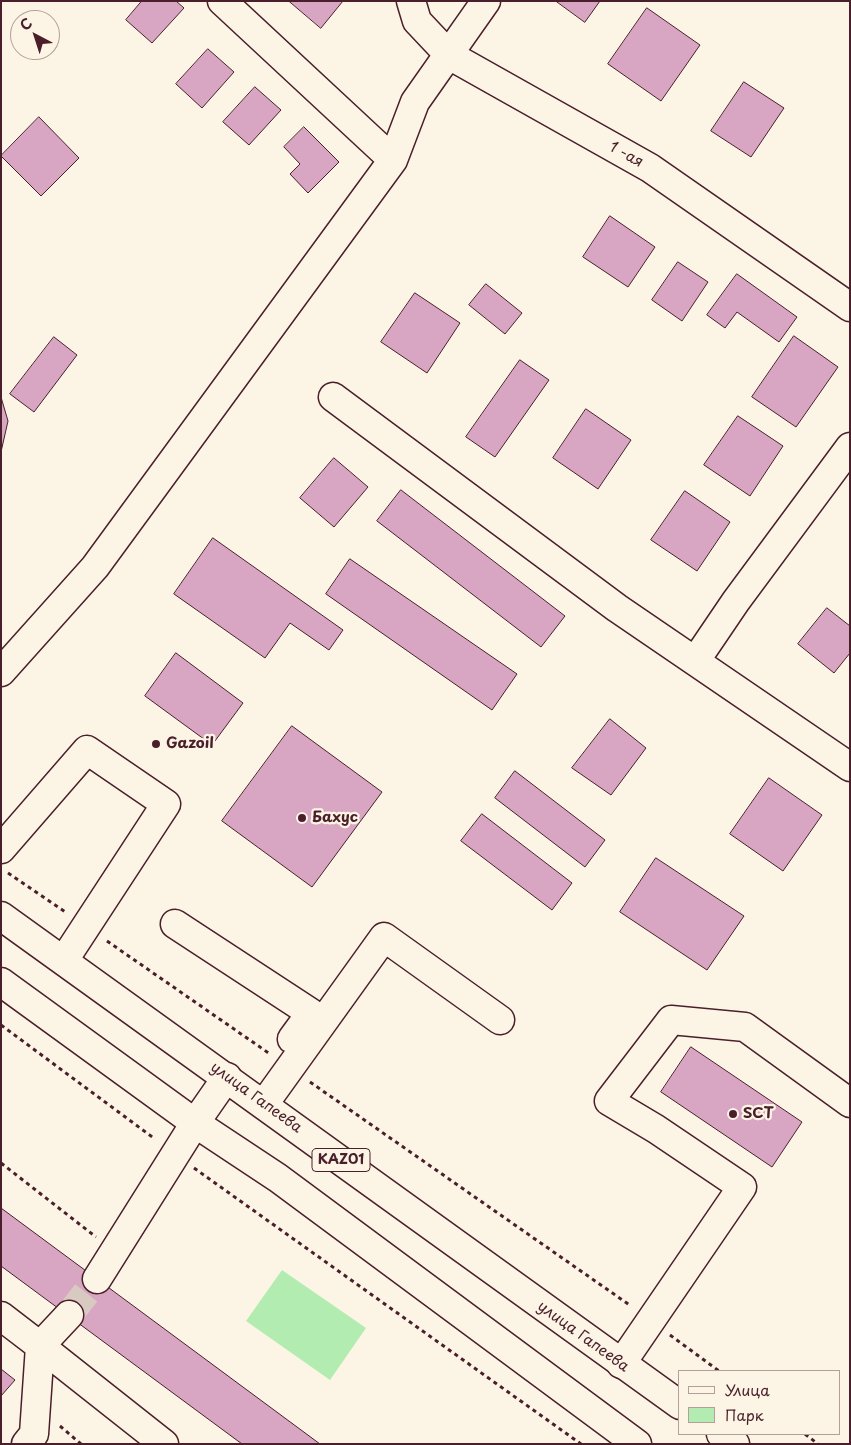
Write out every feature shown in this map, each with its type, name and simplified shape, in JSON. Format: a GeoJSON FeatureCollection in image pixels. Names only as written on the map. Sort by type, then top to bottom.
{"type":"FeatureCollection","features":[{"type":"Feature","properties":{"kind":"main road"},"geometry":{"type":"LineString","coordinates":[[222,1],[393,160]]}},
{"type":"Feature","properties":{"kind":"main road","name":"1 -ая"},"geometry":{"type":"LineString","coordinates":[[411,1],[417,21],[449,54],[650,168],[850,307]]}},
{"type":"Feature","properties":{"kind":"main road"},"geometry":{"type":"LineString","coordinates":[[1,672],[95,567],[393,160],[415,102],[486,1]]}},
{"type":"Feature","properties":{"kind":"main road"},"geometry":{"type":"LineString","coordinates":[[333,397],[617,608],[696,660],[850,767]]}},
{"type":"Feature","properties":{"kind":"main road"},"geometry":{"type":"LineString","coordinates":[[696,660],[736,601],[850,447]]}},
{"type":"Feature","properties":{"kind":"main road"},"geometry":{"type":"LineString","coordinates":[[1,849],[87,750],[166,804],[64,960]]}},
{"type":"Feature","properties":{"kind":"main road","name":"улица Гапеева"},"geometry":{"type":"LineString","coordinates":[[1,916],[678,1404]]}},
{"type":"Feature","properties":{"kind":"main road"},"geometry":{"type":"LineString","coordinates":[[176,924],[311,1013],[257,1099]]}},
{"type":"Feature","properties":{"kind":"main road"},"geometry":{"type":"LineString","coordinates":[[257,1099],[384,937],[500,1020]]}},
{"type":"Feature","properties":{"kind":"main road"},"geometry":{"type":"LineString","coordinates":[[1,982],[195,1123],[278,1178],[637,1444]]}},
{"type":"Feature","properties":{"kind":"main road"},"geometry":{"type":"LineString","coordinates":[[621,1364],[742,1188],[656,1128],[609,1101],[671,1020],[745,1027],[850,1103]]}},
{"type":"Feature","properties":{"kind":"main road"},"geometry":{"type":"LineString","coordinates":[[97,1279],[175,1154],[227,1077]]}},
{"type":"Feature","properties":{"kind":"main road"},"geometry":{"type":"LineString","coordinates":[[26,1444],[34,1434],[40,1346],[68,1315]]}},
{"type":"Feature","properties":{"kind":"main road"},"geometry":{"type":"LineString","coordinates":[[1,1316],[164,1444]]}},
{"type":"Feature","properties":{"kind":"main road"},"geometry":{"type":"LineString","coordinates":[[722,1435],[735,1444]]}},
{"type":"Feature","properties":{"kind":"path"},"geometry":{"type":"LineString","coordinates":[[1,868],[68,913]]}},
{"type":"Feature","properties":{"kind":"path"},"geometry":{"type":"LineString","coordinates":[[100,936],[272,1056]]}},
{"type":"Feature","properties":{"kind":"path"},"geometry":{"type":"LineString","coordinates":[[1,1025],[175,1154],[581,1444]]}},
{"type":"Feature","properties":{"kind":"path"},"geometry":{"type":"LineString","coordinates":[[305,1079],[632,1307]]}},
{"type":"Feature","properties":{"kind":"path"},"geometry":{"type":"LineString","coordinates":[[1,1164],[115,1251]]}},
{"type":"Feature","properties":{"kind":"path"},"geometry":{"type":"LineString","coordinates":[[664,1330],[719,1370]]}},
{"type":"Feature","properties":{"kind":"path"},"geometry":{"type":"LineString","coordinates":[[806,1435],[818,1444]]}},
{"type":"Feature","properties":{"kind":"green space"},"geometry":{"type":"Polygon","coordinates":[[[282,1270],[366,1328],[330,1380],[246,1321],[282,1270]]]}},
{"type":"Feature","properties":{"kind":"building"},"geometry":{"type":"Polygon","coordinates":[[[142,1],[176,1],[184,8],[152,43],[126,20],[142,1]]]}},
{"type":"Feature","properties":{"kind":"building"},"geometry":{"type":"Polygon","coordinates":[[[289,1],[343,1],[321,28],[289,1]]]}},
{"type":"Feature","properties":{"kind":"building"},"geometry":{"type":"Polygon","coordinates":[[[556,1],[600,1],[585,22],[556,1]]]}},
{"type":"Feature","properties":{"kind":"building"},"geometry":{"type":"Polygon","coordinates":[[[647,8],[700,45],[661,101],[608,64],[647,8]]]}},
{"type":"Feature","properties":{"kind":"building"},"geometry":{"type":"Polygon","coordinates":[[[208,49],[234,72],[202,108],[176,84],[208,49]]]}},
{"type":"Feature","properties":{"kind":"building"},"geometry":{"type":"Polygon","coordinates":[[[744,82],[784,108],[751,157],[711,131],[744,82]]]}},
{"type":"Feature","properties":{"kind":"building"},"geometry":{"type":"Polygon","coordinates":[[[255,87],[281,110],[249,145],[223,122],[255,87]]]}},
{"type":"Feature","properties":{"kind":"building"},"geometry":{"type":"Polygon","coordinates":[[[39,117],[79,158],[41,196],[1,156],[39,117]]]}},
{"type":"Feature","properties":{"kind":"building"},"geometry":{"type":"Polygon","coordinates":[[[304,127],[339,162],[308,193],[290,174],[300,164],[284,147],[304,127]]]}},
{"type":"Feature","properties":{"kind":"building"},"geometry":{"type":"Polygon","coordinates":[[[610,216],[655,247],[628,287],[583,257],[610,216]]]}},
{"type":"Feature","properties":{"kind":"building"},"geometry":{"type":"Polygon","coordinates":[[[678,262],[708,282],[682,321],[652,300],[678,262]]]}},
{"type":"Feature","properties":{"kind":"building"},"geometry":{"type":"Polygon","coordinates":[[[737,274],[797,317],[779,342],[737,312],[725,328],[707,315],[737,274]]]}},
{"type":"Feature","properties":{"kind":"building"},"geometry":{"type":"Polygon","coordinates":[[[486,284],[522,313],[505,334],[469,305],[486,284]]]}},
{"type":"Feature","properties":{"kind":"building"},"geometry":{"type":"Polygon","coordinates":[[[415,293],[460,323],[427,373],[381,342],[415,293]]]}},
{"type":"Feature","properties":{"kind":"building"},"geometry":{"type":"Polygon","coordinates":[[[794,336],[838,367],[796,427],[752,397],[794,336]]]}},
{"type":"Feature","properties":{"kind":"building"},"geometry":{"type":"Polygon","coordinates":[[[54,337],[77,355],[34,412],[10,394],[54,337]]]}},
{"type":"Feature","properties":{"kind":"building"},"geometry":{"type":"Polygon","coordinates":[[[520,360],[549,380],[495,457],[466,437],[520,360]]]}},
{"type":"Feature","properties":{"kind":"building"},"geometry":{"type":"Polygon","coordinates":[[[1,397],[8,421],[1,452],[1,397]]]}},
{"type":"Feature","properties":{"kind":"building"},"geometry":{"type":"Polygon","coordinates":[[[586,409],[631,440],[598,489],[553,458],[586,409]]]}},
{"type":"Feature","properties":{"kind":"building"},"geometry":{"type":"Polygon","coordinates":[[[738,416],[783,446],[750,496],[704,465],[738,416]]]}},
{"type":"Feature","properties":{"kind":"building"},"geometry":{"type":"Polygon","coordinates":[[[334,458],[368,487],[334,527],[300,498],[334,458]]]}},
{"type":"Feature","properties":{"kind":"building"},"geometry":{"type":"Polygon","coordinates":[[[401,490],[565,616],[541,647],[377,521],[401,490]]]}},
{"type":"Feature","properties":{"kind":"building"},"geometry":{"type":"Polygon","coordinates":[[[685,491],[730,522],[697,571],[651,540],[685,491]]]}},
{"type":"Feature","properties":{"kind":"building"},"geometry":{"type":"Polygon","coordinates":[[[213,538],[343,630],[329,650],[290,623],[265,658],[174,594],[213,538]]]}},
{"type":"Feature","properties":{"kind":"building"},"geometry":{"type":"Polygon","coordinates":[[[350,559],[517,674],[492,710],[326,594],[350,559]]]}},
{"type":"Feature","properties":{"kind":"building"},"geometry":{"type":"Polygon","coordinates":[[[827,608],[850,626],[850,653],[834,673],[798,644],[827,608]]]}},
{"type":"Feature","properties":{"kind":"building"},"geometry":{"type":"Polygon","coordinates":[[[176,653],[243,703],[212,745],[145,696],[176,653]]]}},
{"type":"Feature","properties":{"kind":"building"},"geometry":{"type":"Polygon","coordinates":[[[610,719],[646,748],[611,795],[572,768],[610,719]]]}},
{"type":"Feature","properties":{"kind":"building"},"geometry":{"type":"Polygon","coordinates":[[[292,726],[382,792],[312,887],[222,821],[292,726]]]}},
{"type":"Feature","properties":{"kind":"building"},"geometry":{"type":"Polygon","coordinates":[[[515,771],[605,840],[585,867],[495,798],[515,771]]]}},
{"type":"Feature","properties":{"kind":"building"},"geometry":{"type":"Polygon","coordinates":[[[769,778],[822,815],[783,871],[730,834],[769,778]]]}},
{"type":"Feature","properties":{"kind":"building"},"geometry":{"type":"Polygon","coordinates":[[[482,814],[572,883],[552,910],[461,841],[482,814]]]}},
{"type":"Feature","properties":{"kind":"building"},"geometry":{"type":"Polygon","coordinates":[[[656,858],[744,916],[707,970],[620,912],[656,858]]]}},
{"type":"Feature","properties":{"kind":"building"},"geometry":{"type":"Polygon","coordinates":[[[691,1047],[802,1122],[772,1167],[661,1092],[691,1047]]]}},
{"type":"Feature","properties":{"kind":"building"},"geometry":{"type":"Polygon","coordinates":[[[1,1208],[320,1444],[242,1444],[1,1266],[1,1208]]]}},
{"type":"Feature","properties":{"kind":"building"},"geometry":{"type":"Polygon","coordinates":[[[1,1369],[15,1380],[1,1396],[1,1369]]]}},
{"type":"Feature","properties":{"kind":"tunnel"},"geometry":{"type":"LineString","coordinates":[[69,1315],[97,1279]]}},
{"type":"Feature","properties":{"kind":"place","name":"Gazoil"},"geometry":{"type":"Point","coordinates":[156,744]}},
{"type":"Feature","properties":{"kind":"place","name":"Бахус"},"geometry":{"type":"Point","coordinates":[302,818]}},
{"type":"Feature","properties":{"kind":"place","name":"SCT"},"geometry":{"type":"Point","coordinates":[733,1114]}}]}
